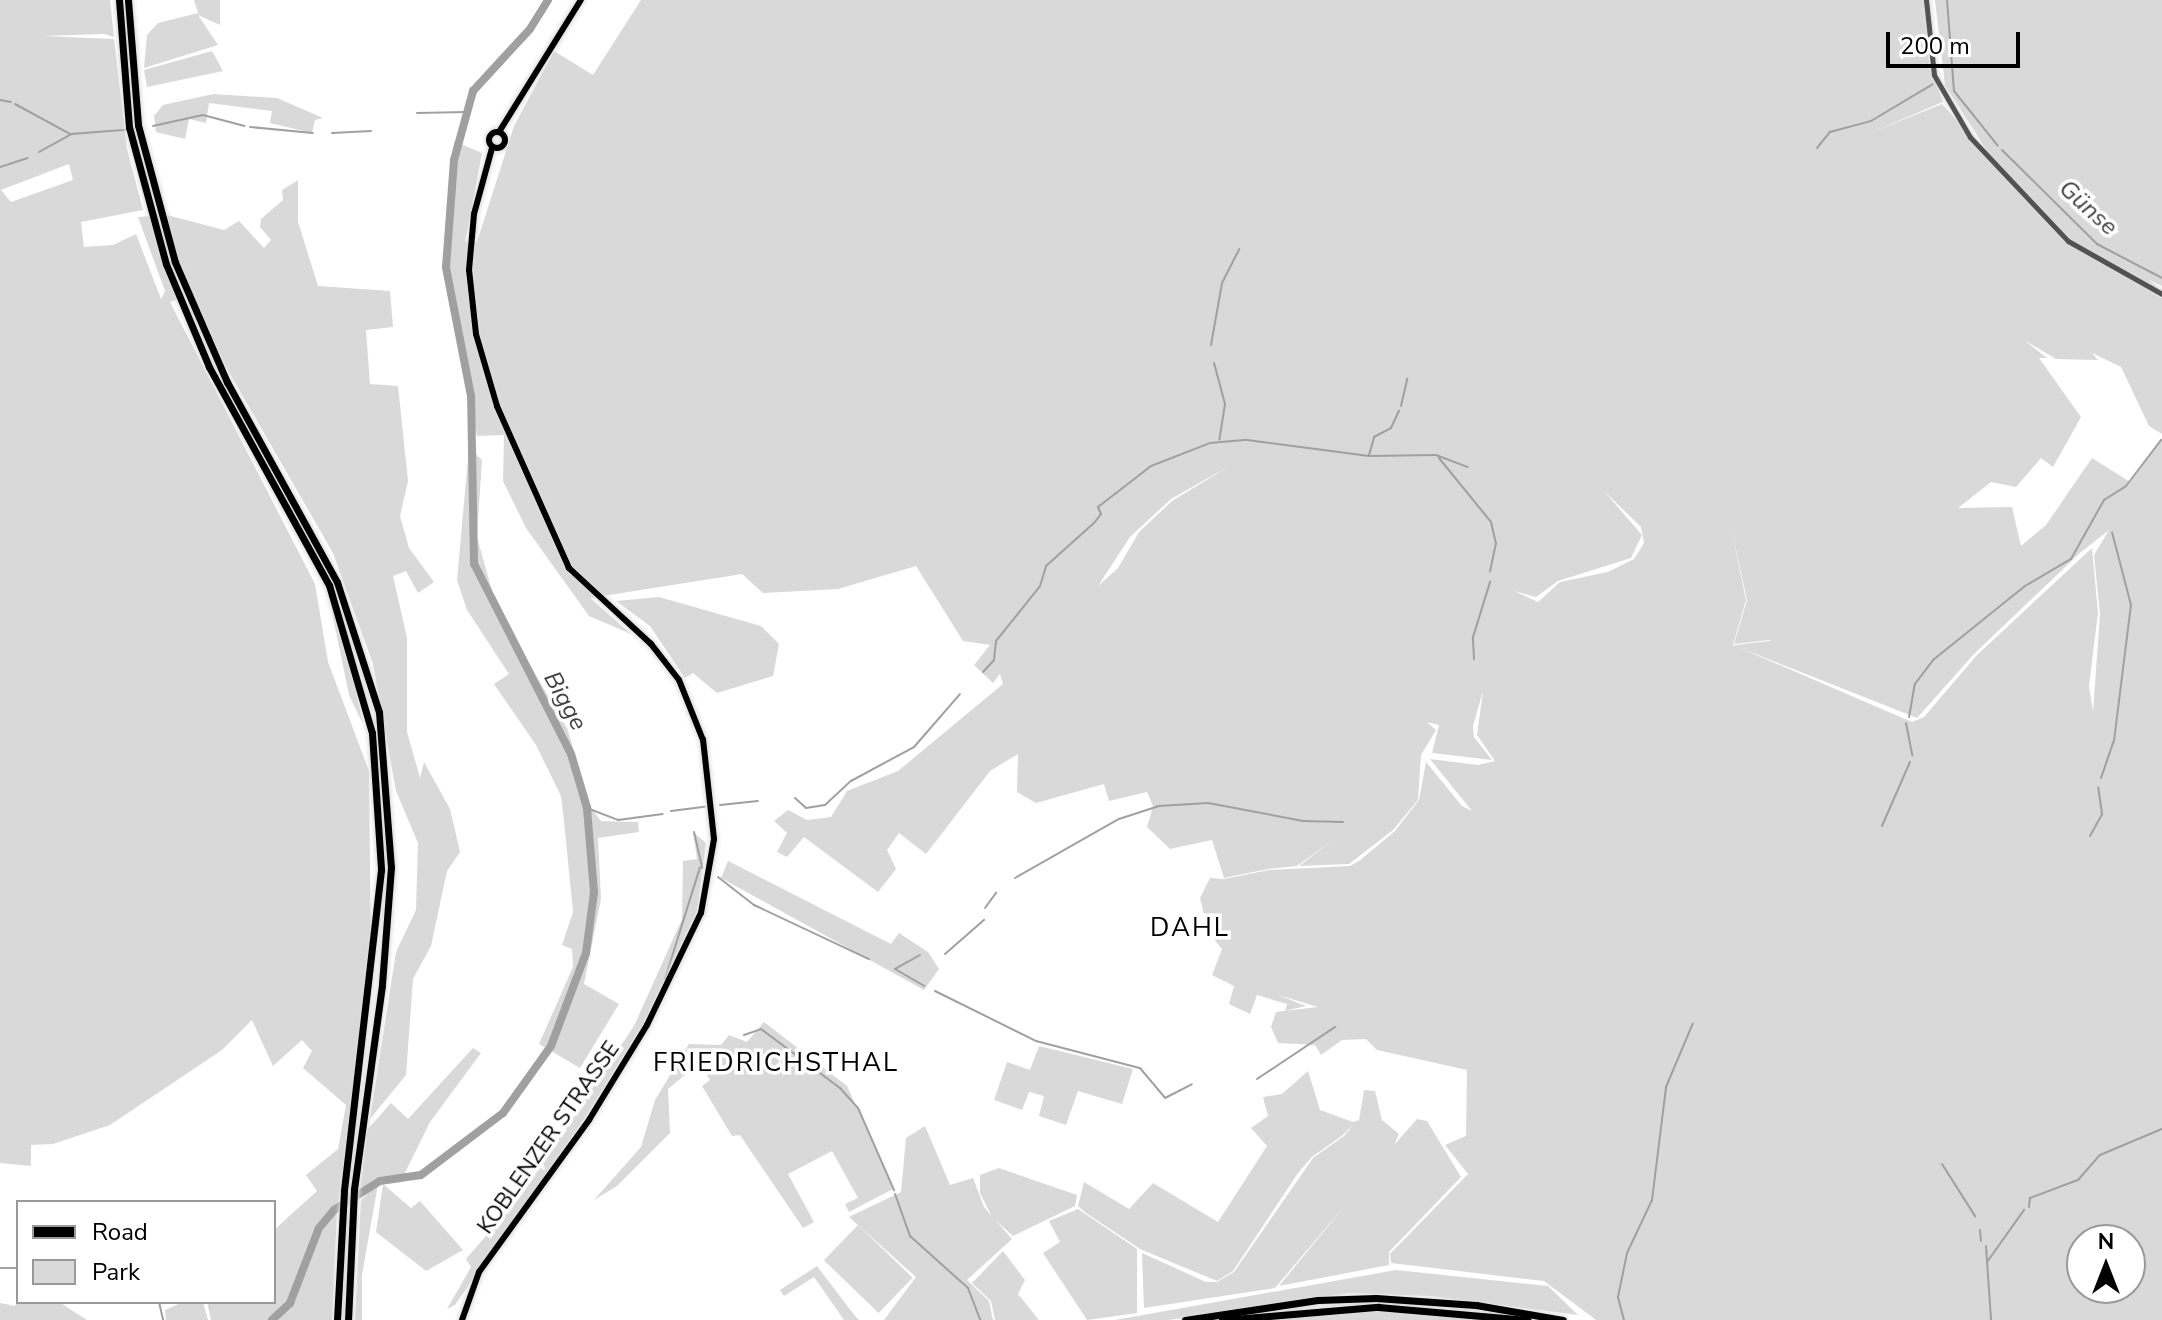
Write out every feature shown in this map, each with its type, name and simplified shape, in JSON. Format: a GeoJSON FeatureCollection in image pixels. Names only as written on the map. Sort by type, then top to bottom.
{"type":"FeatureCollection","features":[{"type":"Feature","properties":{"kind":"highway"},"geometry":{"type":"LineString","coordinates":[[123,1],[138,125],[171,263],[209,367],[329,585],[364,694],[377,760],[381,870],[363,1054],[344,1191],[337,1320]]}},
{"type":"Feature","properties":{"kind":"highway"},"geometry":{"type":"LineString","coordinates":[[171,263],[227,382],[327,560],[379,712],[391,867],[372,1056],[354,1189],[348,1320]]}},
{"type":"Feature","properties":{"kind":"highway"},"geometry":{"type":"LineString","coordinates":[[1185,1320],[1318,1300],[1376,1298],[1476,1305],[1563,1320]]}},
{"type":"Feature","properties":{"kind":"highway"},"geometry":{"type":"LineString","coordinates":[[1222,1320],[1378,1307],[1527,1320]]}},
{"type":"Feature","properties":{"kind":"main road"},"geometry":{"type":"LineString","coordinates":[[499,132],[505,143],[492,148],[489,138],[499,132],[581,0]]}},
{"type":"Feature","properties":{"kind":"main road","name":"KOBLENZER STRASSE"},"geometry":{"type":"LineString","coordinates":[[462,1320],[479,1272],[589,1120],[647,1025],[701,913],[714,839],[703,740],[679,680],[651,644],[569,568],[497,406],[476,334],[469,270],[474,214],[492,148]]}},
{"type":"Feature","properties":{"kind":"street"},"geometry":{"type":"LineString","coordinates":[[1926,0],[1934,75],[1970,137],[2068,241],[2162,294]]}},
{"type":"Feature","properties":{"kind":"green space"},"geometry":{"type":"Polygon","coordinates":[[[0,0],[110,0],[114,37],[104,34],[43,36],[114,39],[127,149],[143,210],[81,222],[84,247],[113,245],[136,234],[161,299],[165,291],[138,217],[167,215],[224,230],[239,221],[264,248],[271,240],[260,227],[261,219],[283,200],[282,190],[298,180],[298,222],[318,286],[390,291],[393,327],[366,330],[370,384],[398,386],[408,481],[400,516],[409,548],[434,582],[418,593],[406,571],[393,576],[407,638],[407,732],[420,778],[424,762],[450,809],[460,852],[447,871],[431,946],[413,979],[406,1075],[370,1119],[396,952],[416,910],[418,843],[396,791],[373,664],[333,553],[225,365],[192,294],[170,302],[315,584],[328,662],[369,771],[371,952],[337,1211],[332,1320],[211,1320],[207,1304],[276,1304],[276,1228],[317,1191],[306,1175],[338,1149],[346,1105],[303,1068],[312,1051],[302,1040],[273,1066],[252,1020],[222,1050],[110,1125],[53,1144],[31,1145],[31,1166],[0,1163],[0,0]],[[69,164],[1,190],[11,202],[73,180],[69,164]]]}},
{"type":"Feature","properties":{"kind":"green space"},"geometry":{"type":"Polygon","coordinates":[[[194,0],[220,0],[220,25],[198,15],[218,45],[144,68],[147,35],[158,23],[198,13],[194,0]]]}},
{"type":"Feature","properties":{"kind":"green space"},"geometry":{"type":"Polygon","coordinates":[[[641,0],[1925,0],[1929,65],[1943,102],[1870,133],[1942,104],[2066,243],[2162,298],[2162,434],[2149,426],[2121,367],[2092,353],[2098,360],[2056,359],[2024,340],[2047,358],[2039,358],[2081,417],[2053,467],[2041,458],[2016,487],[1991,482],[1958,508],[2012,507],[2021,546],[2046,525],[2092,458],[2130,482],[2162,438],[2162,1320],[1596,1320],[1544,1281],[1391,1263],[1390,1254],[1468,1174],[1445,1145],[1466,1136],[1467,1070],[1377,1050],[1366,1039],[1342,1040],[1321,1055],[1315,1045],[1278,1043],[1271,1027],[1276,1012],[1285,1011],[1287,1004],[1257,995],[1250,1014],[1229,1004],[1234,986],[1212,975],[1222,949],[1208,932],[1200,898],[1210,878],[1224,879],[1269,870],[1350,866],[1359,861],[1395,831],[1419,800],[1426,762],[1462,806],[1472,811],[1430,759],[1478,765],[1495,761],[1477,735],[1483,691],[1473,726],[1474,737],[1492,760],[1432,753],[1439,725],[1427,722],[1436,730],[1421,755],[1418,800],[1393,830],[1349,864],[1299,866],[1333,840],[1297,866],[1268,869],[1224,878],[1212,840],[1170,849],[1147,827],[1153,806],[1147,792],[1109,801],[1104,784],[1036,803],[1017,792],[1018,754],[990,771],[926,854],[899,833],[887,850],[896,869],[878,892],[804,837],[787,857],[777,852],[787,833],[774,821],[788,810],[807,820],[831,817],[847,791],[898,771],[1003,684],[1000,674],[993,683],[974,665],[990,645],[963,641],[916,566],[838,589],[763,593],[742,574],[590,598],[631,634],[589,616],[526,528],[503,481],[504,435],[477,436],[443,262],[454,141],[482,153],[465,242],[477,242],[514,126],[554,51],[593,75],[641,0]],[[1231,465],[1171,499],[1130,537],[1098,586],[1118,568],[1139,532],[1172,501],[1231,465]],[[1604,491],[1642,535],[1631,558],[1558,581],[1536,597],[1514,591],[1538,602],[1560,582],[1608,572],[1634,559],[1644,543],[1641,527],[1604,491]],[[1731,527],[1746,600],[1733,645],[1770,641],[1734,644],[1747,600],[1731,527]],[[2109,530],[2080,553],[1974,654],[1917,718],[1739,648],[1912,722],[1924,717],[1977,655],[2092,548],[2098,613],[2089,686],[2093,712],[2100,614],[2094,555],[2109,530]],[[1278,995],[1306,1006],[1286,1011],[1318,1007],[1278,995]]]}},
{"type":"Feature","properties":{"kind":"green space"},"geometry":{"type":"Polygon","coordinates":[[[1935,0],[2162,0],[2162,286],[2149,280],[2162,291],[2069,239],[1991,157],[1945,85],[1935,0]]]}},
{"type":"Feature","properties":{"kind":"green space"},"geometry":{"type":"Polygon","coordinates":[[[212,51],[223,71],[147,87],[144,70],[212,51]]]}},
{"type":"Feature","properties":{"kind":"green space"},"geometry":{"type":"Polygon","coordinates":[[[213,94],[277,98],[323,118],[315,120],[312,133],[270,123],[272,111],[209,103],[206,123],[189,119],[185,139],[156,132],[154,116],[163,105],[213,94]]]}},
{"type":"Feature","properties":{"kind":"green space"},"geometry":{"type":"Polygon","coordinates":[[[469,447],[482,460],[477,537],[497,609],[567,728],[592,809],[601,821],[638,822],[639,832],[598,838],[601,899],[584,984],[619,1004],[580,1068],[539,1044],[573,967],[572,949],[562,945],[573,912],[564,821],[561,796],[536,745],[494,684],[509,674],[467,610],[457,580],[469,447]]]}},
{"type":"Feature","properties":{"kind":"green space"},"geometry":{"type":"Polygon","coordinates":[[[659,597],[761,626],[779,644],[773,676],[717,693],[693,673],[685,678],[650,626],[616,601],[659,597]]]}},
{"type":"Feature","properties":{"kind":"green space"},"geometry":{"type":"Polygon","coordinates":[[[332,611],[354,682],[363,724],[349,695],[332,611]]]}},
{"type":"Feature","properties":{"kind":"green space"},"geometry":{"type":"Polygon","coordinates":[[[693,832],[706,843],[697,911],[643,1024],[586,1116],[455,1305],[447,1309],[471,1267],[466,1259],[522,1194],[634,1026],[682,919],[683,861],[697,859],[693,832]]]}},
{"type":"Feature","properties":{"kind":"green space"},"geometry":{"type":"Polygon","coordinates":[[[728,861],[891,944],[899,933],[928,952],[939,969],[924,990],[721,878],[728,861]]]}},
{"type":"Feature","properties":{"kind":"green space"},"geometry":{"type":"Polygon","coordinates":[[[764,1022],[847,1086],[893,1189],[849,1212],[845,1204],[858,1198],[832,1151],[788,1174],[814,1222],[803,1228],[740,1135],[732,1136],[702,1086],[710,1080],[699,1063],[668,1089],[670,1133],[617,1186],[594,1200],[641,1147],[655,1100],[689,1044],[721,1045],[729,1035],[747,1042],[764,1022]]]}},
{"type":"Feature","properties":{"kind":"green space"},"geometry":{"type":"Polygon","coordinates":[[[1039,1046],[1133,1069],[1122,1104],[1078,1091],[1066,1125],[1039,1116],[1044,1096],[1029,1092],[1022,1110],[994,1100],[1007,1062],[1030,1070],[1039,1046]]]}},
{"type":"Feature","properties":{"kind":"green space"},"geometry":{"type":"Polygon","coordinates":[[[473,1048],[481,1053],[430,1122],[403,1177],[380,1178],[360,1193],[367,1130],[391,1103],[408,1119],[473,1048]]]}},
{"type":"Feature","properties":{"kind":"green space"},"geometry":{"type":"Polygon","coordinates":[[[1308,1071],[1320,1110],[1353,1122],[1359,1120],[1364,1090],[1375,1091],[1382,1120],[1399,1134],[1394,1145],[1417,1119],[1427,1121],[1461,1177],[1389,1252],[1389,1265],[1279,1286],[1348,1202],[1275,1288],[1144,1308],[1142,1253],[1206,1282],[1217,1282],[1234,1272],[1313,1158],[1344,1136],[1354,1123],[1343,1135],[1312,1157],[1298,1173],[1233,1271],[1217,1281],[1140,1249],[1086,1213],[1078,1206],[1084,1182],[1129,1209],[1153,1183],[1218,1222],[1267,1146],[1251,1128],[1268,1116],[1263,1097],[1282,1094],[1308,1071]]]}},
{"type":"Feature","properties":{"kind":"green space"},"geometry":{"type":"Polygon","coordinates":[[[925,1126],[950,1185],[973,1178],[984,1207],[1012,1239],[967,1280],[989,1301],[993,1320],[884,1320],[916,1277],[849,1217],[901,1192],[906,1138],[925,1126]]]}},
{"type":"Feature","properties":{"kind":"green space"},"geometry":{"type":"Polygon","coordinates":[[[999,1168],[1077,1195],[1075,1206],[1013,1236],[992,1217],[980,1193],[980,1175],[999,1168]]]}},
{"type":"Feature","properties":{"kind":"green space"},"geometry":{"type":"Polygon","coordinates":[[[378,1184],[362,1275],[362,1320],[355,1320],[361,1200],[378,1184]]]}},
{"type":"Feature","properties":{"kind":"green space"},"geometry":{"type":"Polygon","coordinates":[[[383,1184],[411,1208],[420,1201],[463,1250],[426,1271],[376,1232],[383,1184]]]}},
{"type":"Feature","properties":{"kind":"green space"},"geometry":{"type":"Polygon","coordinates":[[[1078,1209],[1137,1249],[1137,1313],[1087,1320],[1043,1253],[1060,1242],[1049,1221],[1078,1209]]]}},
{"type":"Feature","properties":{"kind":"green space"},"geometry":{"type":"Polygon","coordinates":[[[858,1225],[913,1278],[879,1313],[824,1260],[858,1225]]]}},
{"type":"Feature","properties":{"kind":"green space"},"geometry":{"type":"Polygon","coordinates":[[[1003,1251],[1025,1280],[1018,1294],[1039,1320],[995,1320],[991,1301],[972,1283],[1003,1251]]]}},
{"type":"Feature","properties":{"kind":"green space"},"geometry":{"type":"Polygon","coordinates":[[[817,1266],[859,1320],[844,1320],[814,1277],[784,1296],[780,1290],[817,1266]]]}},
{"type":"Feature","properties":{"kind":"green space"},"geometry":{"type":"Polygon","coordinates":[[[1396,1270],[1548,1286],[1578,1315],[1431,1296],[1348,1293],[1169,1320],[1115,1320],[1396,1270]]]}},
{"type":"Feature","properties":{"kind":"green space"},"geometry":{"type":"Polygon","coordinates":[[[0,1303],[15,1306],[16,1303],[62,1304],[87,1320],[0,1320],[0,1303]]]}},
{"type":"Feature","properties":{"kind":"green space"},"geometry":{"type":"Polygon","coordinates":[[[178,1304],[204,1304],[208,1320],[166,1320],[165,1310],[178,1304]]]}},
{"type":"Feature","properties":{"kind":"green space"},"geometry":{"type":"Polygon","coordinates":[[[1376,1310],[1493,1320],[1254,1320],[1376,1310]]]}},
{"type":"Feature","properties":{"kind":"waterway","name":"Bigge"},"geometry":{"type":"LineString","coordinates":[[272,1320],[290,1303],[319,1228],[334,1210],[380,1181],[421,1175],[503,1113],[551,1046],[586,953],[594,892],[587,808],[571,754],[474,564],[471,396],[446,267],[454,160],[473,91],[530,29],[548,0]]}},
{"type":"Feature","properties":{"kind":"waterway","name":"Günse"},"geometry":{"type":"LineString","coordinates":[[1947,0],[1954,91],[1998,146]]}},
{"type":"Feature","properties":{"kind":"waterway"},"geometry":{"type":"LineString","coordinates":[[1817,148],[1830,132],[1871,121],[1933,84]]}},
{"type":"Feature","properties":{"kind":"waterway"},"geometry":{"type":"LineString","coordinates":[[0,100],[11,102]]}},
{"type":"Feature","properties":{"kind":"waterway"},"geometry":{"type":"LineString","coordinates":[[15,104],[70,134]]}},
{"type":"Feature","properties":{"kind":"waterway"},"geometry":{"type":"LineString","coordinates":[[417,113],[467,112]]}},
{"type":"Feature","properties":{"kind":"waterway"},"geometry":{"type":"LineString","coordinates":[[153,126],[203,115],[245,126]]}},
{"type":"Feature","properties":{"kind":"waterway"},"geometry":{"type":"LineString","coordinates":[[250,127],[313,133]]}},
{"type":"Feature","properties":{"kind":"waterway"},"geometry":{"type":"LineString","coordinates":[[39,152],[71,134],[136,129]]}},
{"type":"Feature","properties":{"kind":"waterway"},"geometry":{"type":"LineString","coordinates":[[332,133],[371,131]]}},
{"type":"Feature","properties":{"kind":"waterway","name":"Günse"},"geometry":{"type":"LineString","coordinates":[[2002,150],[2097,244],[2162,278]]}},
{"type":"Feature","properties":{"kind":"waterway"},"geometry":{"type":"LineString","coordinates":[[0,167],[28,158]]}},
{"type":"Feature","properties":{"kind":"waterway"},"geometry":{"type":"LineString","coordinates":[[1211,345],[1222,283],[1239,249]]}},
{"type":"Feature","properties":{"kind":"waterway"},"geometry":{"type":"LineString","coordinates":[[1214,363],[1225,404],[1219,440]]}},
{"type":"Feature","properties":{"kind":"waterway"},"geometry":{"type":"LineString","coordinates":[[1401,406],[1407,379]]}},
{"type":"Feature","properties":{"kind":"waterway"},"geometry":{"type":"LineString","coordinates":[[1369,455],[1374,437],[1391,428],[1399,411]]}},
{"type":"Feature","properties":{"kind":"waterway"},"geometry":{"type":"LineString","coordinates":[[983,672],[994,660],[996,641],[1040,586],[1046,566],[1094,523],[1101,514],[1098,507],[1151,466],[1210,443],[1247,440],[1369,456],[1436,455],[1468,467]]}},
{"type":"Feature","properties":{"kind":"waterway"},"geometry":{"type":"LineString","coordinates":[[1909,717],[1915,684],[1933,660],[2025,586],[2071,559],[2104,500],[2126,486],[2161,440]]}},
{"type":"Feature","properties":{"kind":"waterway"},"geometry":{"type":"LineString","coordinates":[[1439,458],[1491,522],[1496,543],[1490,571]]}},
{"type":"Feature","properties":{"kind":"waterway"},"geometry":{"type":"LineString","coordinates":[[2101,778],[2114,741],[2131,605],[2112,532]]}},
{"type":"Feature","properties":{"kind":"waterway"},"geometry":{"type":"LineString","coordinates":[[1474,659],[1473,637],[1490,582]]}},
{"type":"Feature","properties":{"kind":"waterway"},"geometry":{"type":"LineString","coordinates":[[795,798],[806,808],[825,805],[851,781],[914,747],[960,694]]}},
{"type":"Feature","properties":{"kind":"waterway"},"geometry":{"type":"LineString","coordinates":[[1906,723],[1912,755]]}},
{"type":"Feature","properties":{"kind":"waterway"},"geometry":{"type":"LineString","coordinates":[[1882,826],[1910,762]]}},
{"type":"Feature","properties":{"kind":"waterway"},"geometry":{"type":"LineString","coordinates":[[2090,836],[2102,814],[2098,787]]}},
{"type":"Feature","properties":{"kind":"waterway"},"geometry":{"type":"LineString","coordinates":[[720,805],[758,801]]}},
{"type":"Feature","properties":{"kind":"waterway"},"geometry":{"type":"LineString","coordinates":[[1015,878],[1119,819],[1159,806],[1208,803],[1303,821],[1343,822]]}},
{"type":"Feature","properties":{"kind":"waterway"},"geometry":{"type":"LineString","coordinates":[[671,811],[705,807]]}},
{"type":"Feature","properties":{"kind":"waterway"},"geometry":{"type":"LineString","coordinates":[[587,808],[618,820],[663,814]]}},
{"type":"Feature","properties":{"kind":"waterway"},"geometry":{"type":"LineString","coordinates":[[694,832],[702,868]]}},
{"type":"Feature","properties":{"kind":"waterway"},"geometry":{"type":"LineString","coordinates":[[665,979],[700,867]]}},
{"type":"Feature","properties":{"kind":"waterway"},"geometry":{"type":"LineString","coordinates":[[718,877],[754,905],[869,959]]}},
{"type":"Feature","properties":{"kind":"waterway"},"geometry":{"type":"LineString","coordinates":[[985,908],[996,893]]}},
{"type":"Feature","properties":{"kind":"waterway"},"geometry":{"type":"LineString","coordinates":[[945,954],[984,920]]}},
{"type":"Feature","properties":{"kind":"waterway"},"geometry":{"type":"LineString","coordinates":[[920,955],[895,969],[925,986]]}},
{"type":"Feature","properties":{"kind":"waterway"},"geometry":{"type":"LineString","coordinates":[[935,991],[1036,1041],[1140,1068],[1165,1098],[1192,1084]]}},
{"type":"Feature","properties":{"kind":"waterway"},"geometry":{"type":"LineString","coordinates":[[1624,1320],[1618,1297],[1627,1253],[1652,1200],[1666,1087],[1693,1023]]}},
{"type":"Feature","properties":{"kind":"waterway"},"geometry":{"type":"LineString","coordinates":[[1257,1079],[1335,1027]]}},
{"type":"Feature","properties":{"kind":"waterway"},"geometry":{"type":"LineString","coordinates":[[744,1035],[761,1029],[840,1088],[858,1108],[894,1190]]}},
{"type":"Feature","properties":{"kind":"waterway"},"geometry":{"type":"LineString","coordinates":[[2029,1207],[2030,1198],[2078,1180],[2100,1155],[2162,1129]]}},
{"type":"Feature","properties":{"kind":"waterway"},"geometry":{"type":"LineString","coordinates":[[1942,1164],[1975,1216]]}},
{"type":"Feature","properties":{"kind":"waterway"},"geometry":{"type":"LineString","coordinates":[[895,1194],[910,1236],[968,1288],[980,1320]]}},
{"type":"Feature","properties":{"kind":"waterway"},"geometry":{"type":"LineString","coordinates":[[1987,1262],[2024,1210]]}},
{"type":"Feature","properties":{"kind":"waterway"},"geometry":{"type":"LineString","coordinates":[[1980,1230],[1981,1241]]}},
{"type":"Feature","properties":{"kind":"waterway"},"geometry":{"type":"LineString","coordinates":[[1986,1246],[1991,1320]]}},
{"type":"Feature","properties":{"kind":"waterway"},"geometry":{"type":"LineString","coordinates":[[0,1268],[16,1268]]}},
{"type":"Feature","properties":{"kind":"waterway"},"geometry":{"type":"LineString","coordinates":[[159,1304],[163,1320]]}},
{"type":"Feature","properties":{"kind":"district","name":"DAHL"},"geometry":{"type":"Point","coordinates":[1190,928]}},
{"type":"Feature","properties":{"kind":"district","name":"FRIEDRICHSTHAL"},"geometry":{"type":"Point","coordinates":[776,1063]}}]}
